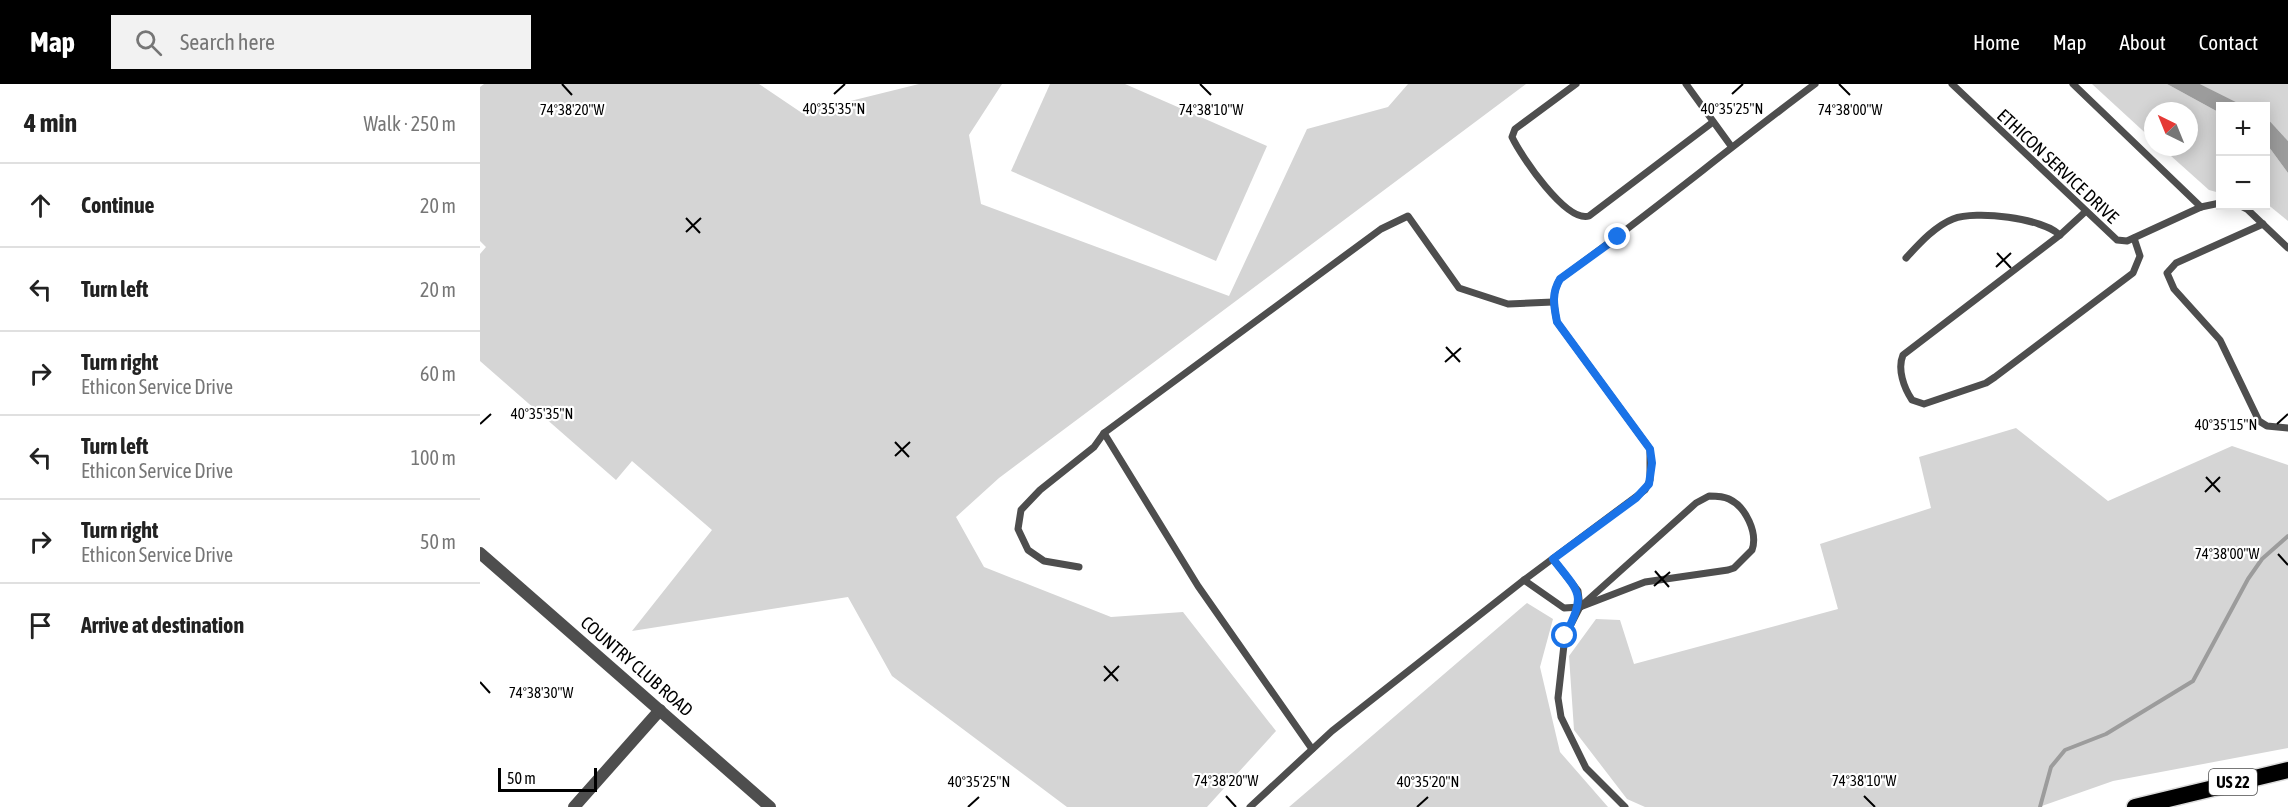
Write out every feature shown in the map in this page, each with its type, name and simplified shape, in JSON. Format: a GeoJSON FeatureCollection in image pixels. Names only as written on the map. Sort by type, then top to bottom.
{"type":"FeatureCollection","features":[{"type":"Feature","properties":{"kind":"highway","name":"US 22"},"geometry":{"type":"LineString","coordinates":[[2135,807],[2288,770]]}},
{"type":"Feature","properties":{"kind":"street","name":"COUNTRY CLUB ROAD"},"geometry":{"type":"LineString","coordinates":[[480,553],[770,807]]}},
{"type":"Feature","properties":{"kind":"street"},"geometry":{"type":"LineString","coordinates":[[574,807],[660,710]]}},
{"type":"Feature","properties":{"kind":"lane"},"geometry":{"type":"LineString","coordinates":[[1576,84],[1515,129],[1512,137],[1557,201],[1579,217],[1589,216],[1713,122]]}},
{"type":"Feature","properties":{"kind":"lane"},"geometry":{"type":"LineString","coordinates":[[1686,84],[1731,146]]}},
{"type":"Feature","properties":{"kind":"lane"},"geometry":{"type":"LineString","coordinates":[[1250,807],[1312,749],[1524,580],[1645,490],[1649,484],[1652,463],[1650,449],[1557,322],[1553,302],[1555,288],[1560,279],[1674,195],[1731,146],[1815,84]]}},
{"type":"Feature","properties":{"kind":"lane","name":"ETHICON SERVICE DRIVE"},"geometry":{"type":"LineString","coordinates":[[1952,84],[2117,240],[2127,241],[2201,207],[2216,204]]}},
{"type":"Feature","properties":{"kind":"lane"},"geometry":{"type":"LineString","coordinates":[[2073,84],[2201,207]]}},
{"type":"Feature","properties":{"kind":"lane"},"geometry":{"type":"LineString","coordinates":[[2246,210],[2288,248]]}},
{"type":"Feature","properties":{"kind":"lane"},"geometry":{"type":"LineString","coordinates":[[2085,212],[2060,235],[1903,355],[1900,363],[1907,392],[1912,400],[1924,404],[1986,383],[1995,377],[2133,273],[2140,256],[2134,238]]}},
{"type":"Feature","properties":{"kind":"lane"},"geometry":{"type":"LineString","coordinates":[[1079,567],[1044,561],[1028,550],[1018,528],[1021,510],[1040,490],[1094,447],[1104,434],[1381,229],[1408,216],[1459,288],[1508,304],[1553,302]]}},
{"type":"Feature","properties":{"kind":"lane"},"geometry":{"type":"LineString","coordinates":[[1906,258],[1945,224],[1967,216],[2038,223],[2052,227],[2060,235]]}},
{"type":"Feature","properties":{"kind":"lane"},"geometry":{"type":"LineString","coordinates":[[2263,224],[2176,263],[2167,273],[2174,289],[2220,340],[2259,421],[2266,426],[2288,428]]}},
{"type":"Feature","properties":{"kind":"lane"},"geometry":{"type":"LineString","coordinates":[[1104,434],[1203,594],[1312,749]]}},
{"type":"Feature","properties":{"kind":"lane"},"geometry":{"type":"LineString","coordinates":[[1524,580],[1564,608],[1580,606],[1645,582],[1734,568],[1752,550],[1755,542],[1749,522],[1737,504],[1729,499],[1709,496],[1696,503],[1580,606],[1565,636],[1558,698],[1561,717],[1586,768],[1624,807]]}},
{"type":"Feature","properties":{"kind":"lane"},"geometry":{"type":"LineString","coordinates":[[1553,559],[1578,591],[1580,606]]}},
{"type":"Feature","properties":{"kind":"shaded area"},"geometry":{"type":"Polygon","coordinates":[[[484,84],[759,84],[802,113],[919,84],[1002,84],[969,135],[981,204],[1229,296],[1307,129],[1388,107],[1408,84],[1526,84],[999,478],[956,517],[984,567],[1111,617],[1183,612],[1276,731],[1207,807],[1067,807],[892,676],[848,597],[632,631],[712,530],[632,461],[616,480],[480,361],[480,254],[486,247],[480,241],[480,87],[484,84]]]}},
{"type":"Feature","properties":{"kind":"shaded area"},"geometry":{"type":"Polygon","coordinates":[[[1050,84],[1125,84],[1267,146],[1216,261],[1011,171],[1050,84]]]}},
{"type":"Feature","properties":{"kind":"shaded area"},"geometry":{"type":"Polygon","coordinates":[[[2092,84],[2167,84],[2216,111],[2216,192],[2209,190],[2171,156],[2198,156],[2198,102],[2144,102],[2144,132],[2092,84]]]}},
{"type":"Feature","properties":{"kind":"shaded area"},"geometry":{"type":"Polygon","coordinates":[[[2167,84],[2200,84],[2236,102],[2216,102],[2216,111],[2167,84]]]}},
{"type":"Feature","properties":{"kind":"shaded area"},"geometry":{"type":"Polygon","coordinates":[[[2200,84],[2288,84],[2288,141],[2270,121],[2270,102],[2236,102],[2200,84]]]}},
{"type":"Feature","properties":{"kind":"shaded area"},"geometry":{"type":"Polygon","coordinates":[[[2270,121],[2288,141],[2288,173],[2270,148],[2270,121]]]}},
{"type":"Feature","properties":{"kind":"shaded area"},"geometry":{"type":"Polygon","coordinates":[[[2270,148],[2288,173],[2288,221],[2270,206],[2270,148]]]}},
{"type":"Feature","properties":{"kind":"shaded area"},"geometry":{"type":"Polygon","coordinates":[[[2016,428],[2108,501],[2232,446],[2288,465],[2288,748],[2113,781],[2039,807],[1645,807],[1627,799],[1574,730],[1569,656],[1596,619],[1620,620],[1634,664],[1838,609],[1820,544],[1931,508],[1919,457],[2016,428]]]}},
{"type":"Feature","properties":{"kind":"shaded area"},"geometry":{"type":"Polygon","coordinates":[[[1527,603],[1553,619],[1540,667],[1560,752],[1608,807],[1289,807],[1527,603]]]}},
{"type":"Feature","properties":{"kind":"waterway"},"geometry":{"type":"LineString","coordinates":[[2040,807],[2051,767],[2065,750],[2106,734],[2193,681],[2248,579],[2262,559],[2288,536]]}},
{"type":"Feature","properties":{"kind":"route"},"geometry":{"type":"LineString","coordinates":[[1565,636],[1580,606],[1578,591],[1553,559],[1636,498],[1645,490],[1650,480],[1652,463],[1650,449],[1557,322],[1553,302],[1555,288],[1560,279],[1618,237]]}}]}
